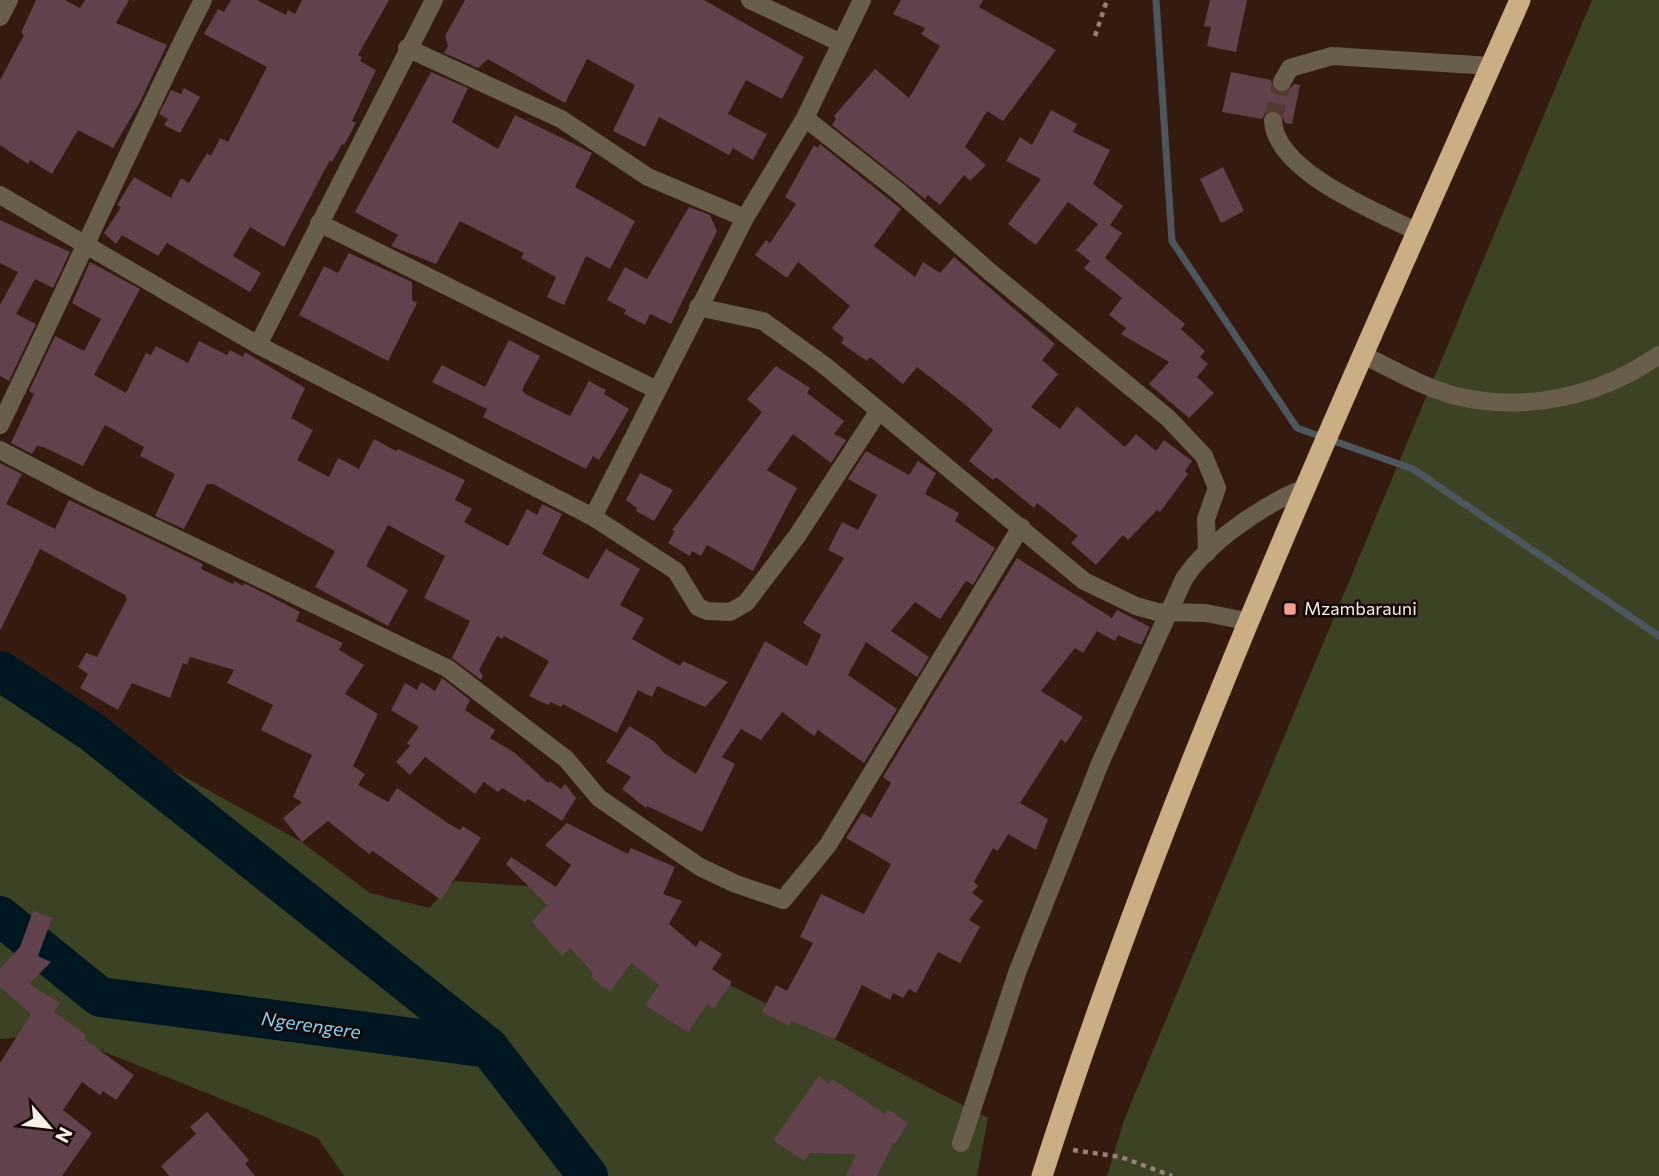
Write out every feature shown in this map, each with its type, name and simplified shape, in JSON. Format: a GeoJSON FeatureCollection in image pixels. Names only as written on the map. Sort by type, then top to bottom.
{"type":"FeatureCollection","features":[{"type":"Feature","properties":{"kind":"highway"},"geometry":{"type":"LineString","coordinates":[[1042,1176],[1142,887],[1246,621],[1520,0]]}},
{"type":"Feature","properties":{"kind":"street"},"geometry":{"type":"LineString","coordinates":[[0,17],[9,0]]}},
{"type":"Feature","properties":{"kind":"street"},"geometry":{"type":"LineString","coordinates":[[0,425],[88,244],[150,105],[203,0]]}},
{"type":"Feature","properties":{"kind":"street"},"geometry":{"type":"LineString","coordinates":[[258,345],[407,48],[434,0]]}},
{"type":"Feature","properties":{"kind":"street"},"geometry":{"type":"LineString","coordinates":[[750,0],[841,43]]}},
{"type":"Feature","properties":{"kind":"street"},"geometry":{"type":"LineString","coordinates":[[593,517],[745,218],[805,118],[862,0]]}},
{"type":"Feature","properties":{"kind":"street"},"geometry":{"type":"LineString","coordinates":[[407,48],[561,119],[648,177],[745,218]]}},
{"type":"Feature","properties":{"kind":"street"},"geometry":{"type":"LineString","coordinates":[[1282,82],[1290,68],[1332,56],[1491,66]]}},
{"type":"Feature","properties":{"kind":"street"},"geometry":{"type":"LineString","coordinates":[[805,118],[898,191],[990,272],[1168,418],[1204,456],[1217,488],[1206,519],[1207,553]]}},
{"type":"Feature","properties":{"kind":"street"},"geometry":{"type":"LineString","coordinates":[[1273,121],[1274,134],[1302,166],[1330,188],[1418,232]]}},
{"type":"Feature","properties":{"kind":"street"},"geometry":{"type":"LineString","coordinates":[[0,195],[258,345],[593,517],[676,571],[698,607],[714,613],[730,612],[746,603],[766,579],[878,412]]}},
{"type":"Feature","properties":{"kind":"street"},"geometry":{"type":"LineString","coordinates":[[319,223],[657,390]]}},
{"type":"Feature","properties":{"kind":"street"},"geometry":{"type":"LineString","coordinates":[[698,307],[763,321],[824,365],[1084,581],[1136,606],[1157,612],[1206,613],[1246,621]]}},
{"type":"Feature","properties":{"kind":"street"},"geometry":{"type":"LineString","coordinates":[[1363,355],[1456,396],[1537,403],[1561,399],[1612,381],[1659,355]]}},
{"type":"Feature","properties":{"kind":"street"},"geometry":{"type":"LineString","coordinates":[[0,450],[88,496],[447,668],[566,759],[599,798],[700,867],[736,884],[783,900],[828,845],[1021,527]]}},
{"type":"Feature","properties":{"kind":"street"},"geometry":{"type":"LineString","coordinates":[[961,1143],[1017,973],[1109,742],[1184,579],[1207,553],[1258,510],[1304,488]]}},
{"type":"Feature","properties":{"kind":"path"},"geometry":{"type":"LineString","coordinates":[[1095,36],[1107,0]]}},
{"type":"Feature","properties":{"kind":"path"},"geometry":{"type":"LineString","coordinates":[[1051,1147],[1121,1157],[1172,1176]]}},
{"type":"Feature","properties":{"kind":"green space"},"geometry":{"type":"Polygon","coordinates":[[[1592,0],[1659,0],[1659,1176],[1107,1176],[1124,1120],[1592,0]]]}},
{"type":"Feature","properties":{"kind":"green space"},"geometry":{"type":"Polygon","coordinates":[[[0,662],[120,741],[300,841],[370,893],[429,908],[455,881],[540,887],[988,1118],[977,1176],[344,1176],[318,1138],[60,1034],[0,1039],[0,662]]]}},
{"type":"Feature","properties":{"kind":"building"},"geometry":{"type":"Polygon","coordinates":[[[36,0],[65,0],[80,8],[85,0],[129,0],[116,23],[167,45],[139,104],[113,148],[78,130],[52,174],[30,160],[28,164],[0,145],[0,80],[24,35],[21,33],[36,0]]]}},
{"type":"Feature","properties":{"kind":"building"},"geometry":{"type":"Polygon","coordinates":[[[231,0],[257,0],[286,15],[288,10],[295,14],[302,0],[389,0],[358,55],[362,57],[360,61],[376,70],[352,121],[356,123],[344,145],[342,144],[332,162],[330,160],[284,247],[250,227],[233,256],[261,273],[250,292],[167,243],[158,256],[122,235],[116,244],[104,233],[121,207],[117,205],[134,177],[171,198],[181,178],[189,183],[207,153],[211,156],[220,138],[228,142],[267,67],[204,34],[218,9],[224,12],[231,0]]]}},
{"type":"Feature","properties":{"kind":"building"},"geometry":{"type":"Polygon","coordinates":[[[465,0],[704,0],[804,57],[782,99],[746,80],[728,114],[767,134],[753,160],[733,148],[729,155],[659,117],[645,147],[613,131],[635,85],[587,59],[565,103],[488,59],[478,68],[444,53],[448,46],[445,36],[465,0]]]}},
{"type":"Feature","properties":{"kind":"building"},"geometry":{"type":"Polygon","coordinates":[[[901,0],[983,0],[979,7],[1056,50],[1003,121],[987,111],[965,147],[986,165],[970,181],[964,175],[940,205],[928,195],[925,199],[832,125],[836,119],[834,116],[875,69],[909,98],[940,46],[921,34],[925,28],[893,14],[901,0]]]}},
{"type":"Feature","properties":{"kind":"building"},"geometry":{"type":"Polygon","coordinates":[[[1210,0],[1247,0],[1236,52],[1207,46],[1211,27],[1204,26],[1210,0]]]}},
{"type":"Feature","properties":{"kind":"building"},"geometry":{"type":"Polygon","coordinates":[[[431,72],[468,88],[452,122],[498,149],[515,115],[592,153],[575,187],[635,221],[610,269],[586,256],[564,305],[547,297],[556,277],[521,258],[524,253],[460,221],[436,264],[391,246],[398,235],[355,212],[431,72]]]}},
{"type":"Feature","properties":{"kind":"building"},"geometry":{"type":"Polygon","coordinates":[[[1231,72],[1271,80],[1273,88],[1281,93],[1288,91],[1294,84],[1300,85],[1292,124],[1285,123],[1281,113],[1275,110],[1265,113],[1262,119],[1222,112],[1231,72]]]}},
{"type":"Feature","properties":{"kind":"building"},"geometry":{"type":"Polygon","coordinates":[[[184,88],[200,97],[180,133],[164,125],[168,119],[159,114],[171,90],[181,94],[184,88]]]}},
{"type":"Feature","properties":{"kind":"building"},"geometry":{"type":"Polygon","coordinates":[[[1051,110],[1077,124],[1073,132],[1110,150],[1093,184],[1123,206],[1110,225],[1122,233],[1105,258],[1185,324],[1181,329],[1205,351],[1200,357],[1208,364],[1197,377],[1214,393],[1189,418],[1149,384],[1169,362],[1121,334],[1126,328],[1109,315],[1122,298],[1084,268],[1090,261],[1076,250],[1098,224],[1068,202],[1036,245],[1008,224],[1041,179],[1006,161],[1020,137],[1032,145],[1051,110]]]}},
{"type":"Feature","properties":{"kind":"building"},"geometry":{"type":"Polygon","coordinates":[[[820,144],[901,209],[874,246],[915,277],[923,262],[940,273],[954,257],[1055,344],[1042,360],[1058,374],[1031,407],[1060,429],[1077,406],[1125,447],[1136,434],[1156,451],[1164,440],[1192,461],[1185,471],[1188,474],[1160,512],[1157,510],[1128,540],[1123,535],[1096,565],[1071,543],[1078,536],[1037,503],[1034,508],[996,477],[993,480],[969,461],[993,430],[967,406],[917,367],[903,384],[870,357],[867,361],[855,353],[841,343],[844,338],[832,328],[850,306],[798,262],[787,278],[755,255],[766,240],[770,243],[796,204],[785,197],[814,145],[818,148],[820,144]]]}},
{"type":"Feature","properties":{"kind":"building"},"geometry":{"type":"Polygon","coordinates":[[[1223,167],[1244,211],[1221,223],[1200,179],[1223,167]]]}},
{"type":"Feature","properties":{"kind":"building"},"geometry":{"type":"Polygon","coordinates":[[[689,207],[710,215],[717,231],[671,324],[650,314],[645,325],[624,314],[626,310],[607,300],[625,267],[647,279],[689,207]]]}},
{"type":"Feature","properties":{"kind":"building"},"geometry":{"type":"Polygon","coordinates":[[[0,220],[70,252],[53,288],[35,279],[16,314],[36,324],[9,381],[0,376],[0,305],[18,272],[0,263],[0,220]]]}},
{"type":"Feature","properties":{"kind":"building"},"geometry":{"type":"Polygon","coordinates":[[[349,253],[412,282],[412,300],[417,303],[388,361],[299,315],[324,266],[338,273],[349,253]]]}},
{"type":"Feature","properties":{"kind":"building"},"geometry":{"type":"Polygon","coordinates":[[[90,262],[140,289],[94,375],[126,393],[146,353],[151,355],[156,346],[188,363],[199,341],[227,355],[230,350],[243,357],[245,352],[305,388],[291,418],[313,430],[297,460],[329,477],[338,458],[359,469],[374,439],[465,480],[455,500],[472,509],[464,522],[508,546],[527,509],[537,515],[542,504],[562,514],[542,554],[588,579],[606,549],[640,569],[620,605],[644,618],[632,639],[680,666],[683,661],[728,682],[705,707],[657,686],[652,697],[638,690],[617,733],[563,704],[561,707],[551,702],[548,705],[529,696],[549,661],[504,636],[502,639],[497,636],[479,670],[483,676],[481,680],[452,658],[470,621],[424,598],[445,556],[388,525],[366,566],[408,590],[388,626],[315,587],[335,551],[213,484],[207,484],[184,529],[155,516],[175,474],[140,456],[144,447],[105,425],[83,466],[43,447],[37,446],[32,454],[11,443],[34,394],[29,391],[55,336],[84,351],[101,319],[72,303],[90,262]]]}},
{"type":"Feature","properties":{"kind":"building"},"geometry":{"type":"Polygon","coordinates":[[[509,340],[540,356],[522,390],[527,395],[570,416],[589,381],[606,390],[604,394],[629,409],[599,460],[593,456],[586,469],[483,417],[487,409],[432,382],[442,365],[485,387],[509,340]]]}},
{"type":"Feature","properties":{"kind":"building"},"geometry":{"type":"Polygon","coordinates":[[[776,366],[810,388],[807,393],[844,421],[834,434],[846,440],[831,463],[793,434],[767,470],[797,488],[753,571],[707,545],[701,556],[692,551],[690,556],[668,543],[675,531],[672,530],[762,412],[747,399],[776,366]]]}},
{"type":"Feature","properties":{"kind":"building"},"geometry":{"type":"Polygon","coordinates":[[[866,451],[909,475],[918,461],[936,473],[925,494],[959,513],[955,521],[995,548],[973,585],[966,581],[940,619],[915,602],[891,631],[929,657],[917,677],[866,642],[848,675],[897,709],[864,763],[818,730],[814,736],[782,712],[761,740],[741,729],[722,757],[735,764],[702,832],[647,806],[646,808],[622,789],[631,777],[606,762],[629,726],[655,742],[664,753],[696,774],[765,641],[807,666],[821,635],[803,623],[844,558],[828,550],[842,522],[858,530],[877,495],[848,479],[866,451]]]}},
{"type":"Feature","properties":{"kind":"building"},"geometry":{"type":"Polygon","coordinates":[[[0,463],[22,474],[6,504],[55,529],[69,500],[203,564],[201,569],[233,584],[234,581],[243,586],[244,583],[266,594],[300,612],[296,621],[343,643],[339,650],[364,665],[345,694],[378,714],[353,766],[365,774],[358,785],[388,802],[397,788],[449,824],[460,830],[463,826],[481,838],[441,900],[373,851],[369,854],[328,821],[302,842],[283,818],[302,802],[293,797],[312,755],[261,730],[273,705],[227,683],[234,670],[190,657],[187,665],[183,663],[170,698],[132,683],[118,710],[80,688],[88,674],[78,667],[86,653],[97,657],[127,599],[125,595],[40,549],[0,631],[0,463]]]}},
{"type":"Feature","properties":{"kind":"building"},"geometry":{"type":"Polygon","coordinates":[[[640,473],[673,490],[654,521],[636,511],[637,508],[626,500],[640,473]]]}},
{"type":"Feature","properties":{"kind":"building"},"geometry":{"type":"Polygon","coordinates":[[[1017,558],[1112,618],[1117,610],[1150,627],[1141,645],[1118,635],[1115,641],[1097,631],[1083,653],[1075,648],[1041,691],[1083,717],[1066,743],[1061,739],[1020,803],[1048,819],[1036,850],[1008,834],[998,851],[993,848],[974,882],[978,886],[972,893],[983,901],[969,920],[980,927],[960,963],[938,952],[916,993],[909,989],[903,998],[893,993],[890,1000],[862,985],[835,1039],[791,1021],[789,1026],[762,1012],[776,985],[787,991],[813,943],[800,937],[821,894],[864,914],[891,864],[846,838],[862,813],[871,818],[891,783],[883,777],[1017,558]]]}},
{"type":"Feature","properties":{"kind":"building"},"geometry":{"type":"Polygon","coordinates":[[[442,678],[470,700],[465,710],[495,730],[490,738],[515,753],[548,783],[550,781],[561,789],[565,784],[576,798],[562,821],[528,799],[525,802],[502,788],[498,792],[484,782],[475,794],[425,757],[410,775],[396,762],[410,746],[407,743],[419,727],[391,710],[405,683],[417,690],[421,682],[435,691],[442,678]]]}},
{"type":"Feature","properties":{"kind":"building"},"geometry":{"type":"Polygon","coordinates":[[[567,823],[628,854],[631,848],[675,867],[663,894],[682,901],[669,924],[696,947],[700,940],[722,954],[712,969],[732,982],[714,1008],[707,1004],[688,1032],[645,1005],[659,985],[631,963],[610,992],[591,977],[593,973],[570,948],[562,956],[532,922],[547,905],[506,864],[511,857],[556,887],[571,865],[545,845],[567,823]]]}},
{"type":"Feature","properties":{"kind":"building"},"geometry":{"type":"Polygon","coordinates":[[[33,911],[52,918],[38,956],[51,962],[29,984],[60,1003],[54,1012],[86,1035],[84,1039],[134,1075],[116,1100],[103,1091],[100,1095],[82,1082],[63,1110],[92,1133],[62,1176],[0,1176],[0,1063],[31,1014],[0,987],[0,969],[20,947],[33,911]]]}},
{"type":"Feature","properties":{"kind":"building"},"geometry":{"type":"Polygon","coordinates":[[[819,1076],[829,1084],[832,1079],[885,1114],[888,1109],[908,1123],[895,1144],[893,1143],[877,1176],[846,1176],[856,1154],[810,1153],[804,1161],[773,1140],[819,1076]]]}},
{"type":"Feature","properties":{"kind":"building"},"geometry":{"type":"Polygon","coordinates":[[[207,1112],[249,1160],[245,1164],[255,1176],[169,1176],[161,1166],[196,1134],[190,1127],[207,1112]]]}},
{"type":"Feature","properties":{"kind":"waterway"},"geometry":{"type":"LineString","coordinates":[[1156,0],[1172,241],[1297,428],[1413,469],[1659,636]]}},
{"type":"Feature","properties":{"kind":"waterway"},"geometry":{"type":"LineString","coordinates":[[0,671],[92,732],[488,1047]]}},
{"type":"Feature","properties":{"kind":"waterway","name":"Ngerengere"},"geometry":{"type":"LineString","coordinates":[[0,916],[100,997],[489,1048],[588,1176]]}},
{"type":"Feature","properties":{"kind":"tunnel"},"geometry":{"type":"LineString","coordinates":[[1273,121],[1282,82]]}},
{"type":"Feature","properties":{"kind":"place","name":"Mzambarauni"},"geometry":{"type":"Point","coordinates":[1290,609]}}]}
